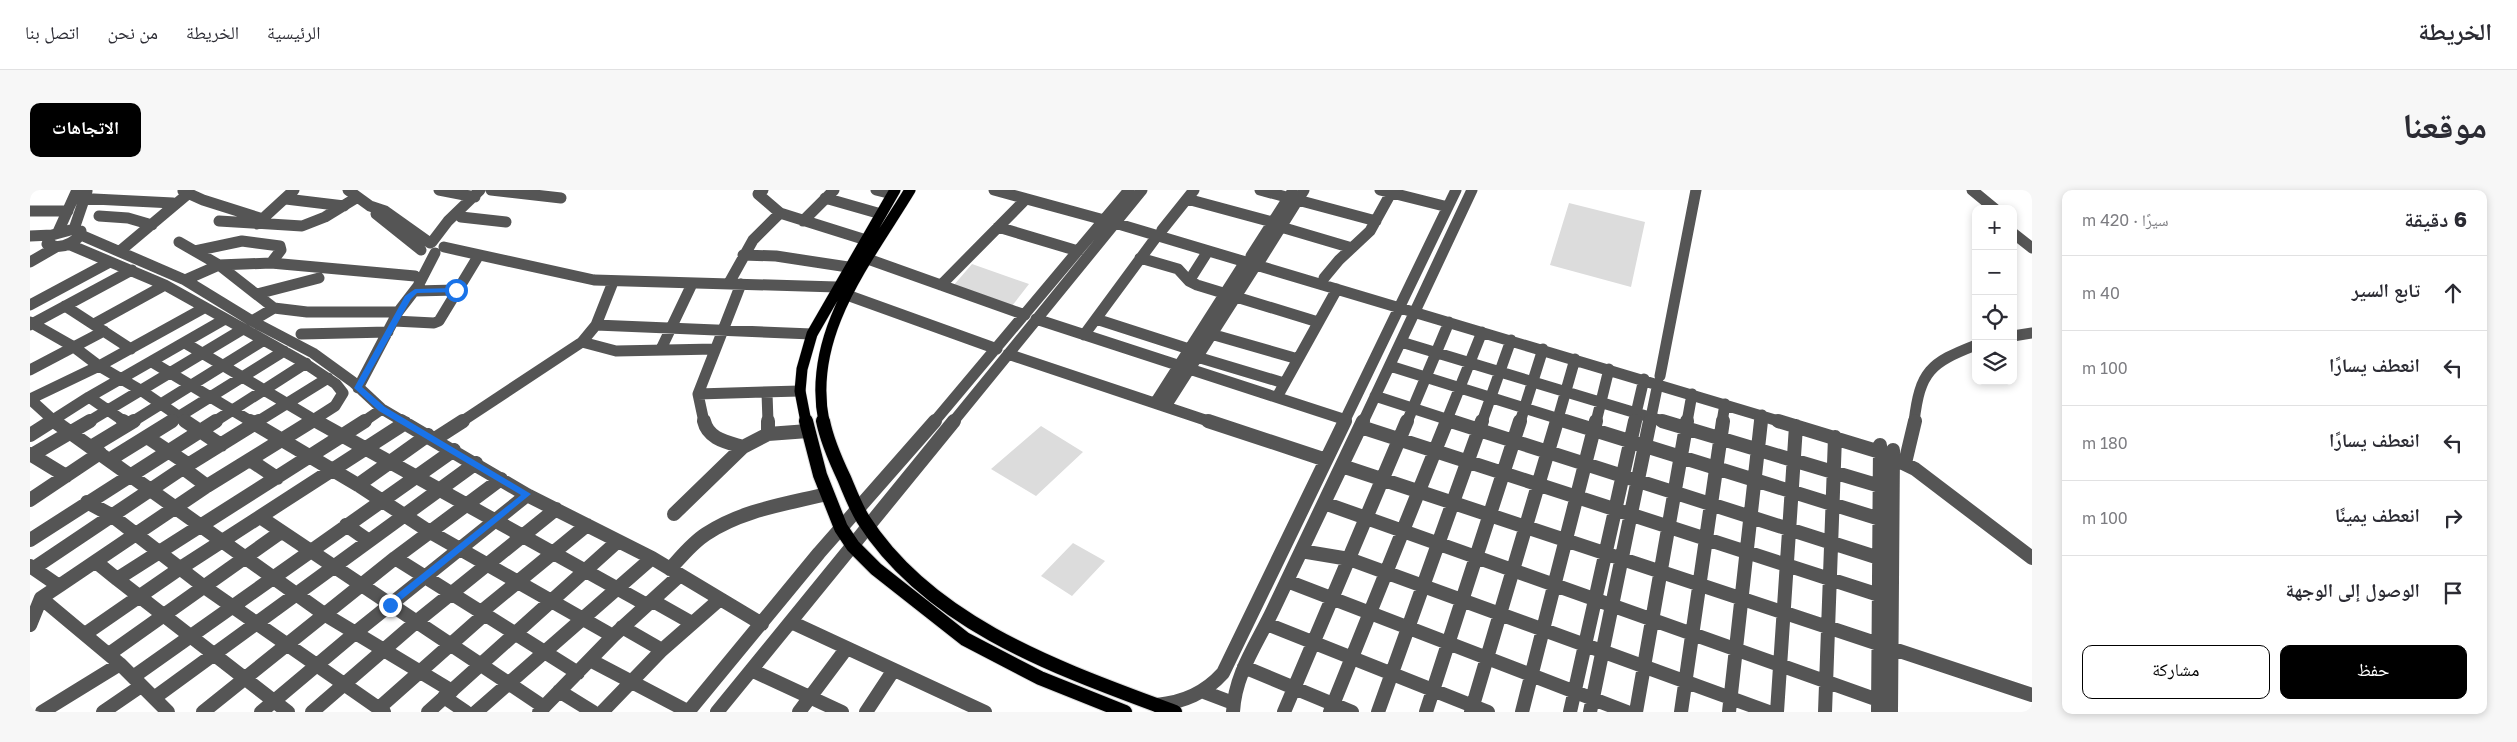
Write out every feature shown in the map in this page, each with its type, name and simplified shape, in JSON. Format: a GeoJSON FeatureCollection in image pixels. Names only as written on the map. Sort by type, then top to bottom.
{"type":"FeatureCollection","features":[{"type":"Feature","properties":{"kind":"main road"},"geometry":{"type":"LineString","coordinates":[[910,190],[847,295],[830,327],[823,351],[819,376],[820,402],[827,441],[858,509],[869,528],[916,579],[945,603],[978,625],[1058,667],[1175,712]]}},
{"type":"Feature","properties":{"kind":"main road"},"geometry":{"type":"LineString","coordinates":[[893,192],[866,240],[848,267],[806,349],[800,391],[808,431],[841,528],[853,546],[876,569],[904,593],[965,639],[1040,678],[1125,712]]}},
{"type":"Feature","properties":{"kind":"street"},"geometry":{"type":"LineString","coordinates":[[99,199],[108,190]]}},
{"type":"Feature","properties":{"kind":"street"},"geometry":{"type":"LineString","coordinates":[[242,241],[294,190]]}},
{"type":"Feature","properties":{"kind":"street"},"geometry":{"type":"LineString","coordinates":[[348,190],[356,198],[370,206],[377,214],[433,248],[572,276],[614,282],[729,283],[837,287]]}},
{"type":"Feature","properties":{"kind":"street"},"geometry":{"type":"LineString","coordinates":[[438,190],[476,195]]}},
{"type":"Feature","properties":{"kind":"street"},"geometry":{"type":"LineString","coordinates":[[491,190],[561,198]]}},
{"type":"Feature","properties":{"kind":"street"},"geometry":{"type":"LineString","coordinates":[[763,190],[758,194],[780,213],[866,240]]}},
{"type":"Feature","properties":{"kind":"street"},"geometry":{"type":"LineString","coordinates":[[804,221],[834,190]]}},
{"type":"Feature","properties":{"kind":"street"},"geometry":{"type":"LineString","coordinates":[[876,190],[893,192]]}},
{"type":"Feature","properties":{"kind":"street"},"geometry":{"type":"LineString","coordinates":[[994,190],[1030,193],[1253,261],[1337,289],[1401,304]]}},
{"type":"Feature","properties":{"kind":"street"},"geometry":{"type":"LineString","coordinates":[[717,712],[869,528],[1002,352],[1112,219],[1129,190]]}},
{"type":"Feature","properties":{"kind":"street"},"geometry":{"type":"LineString","coordinates":[[1031,317],[1078,252],[1142,190]]}},
{"type":"Feature","properties":{"kind":"street"},"geometry":{"type":"LineString","coordinates":[[1084,335],[1140,258],[1194,190]]}},
{"type":"Feature","properties":{"kind":"street"},"geometry":{"type":"LineString","coordinates":[[1260,190],[1293,196],[1376,221]]}},
{"type":"Feature","properties":{"kind":"street"},"geometry":{"type":"LineString","coordinates":[[1160,405],[1193,353],[1212,334],[1236,297],[1253,261],[1293,196],[1304,190]]}},
{"type":"Feature","properties":{"kind":"street"},"geometry":{"type":"LineString","coordinates":[[1380,190],[1448,207]]}},
{"type":"Feature","properties":{"kind":"street"},"geometry":{"type":"LineString","coordinates":[[1156,705],[1173,704],[1204,692],[1223,673],[1456,190]]}},
{"type":"Feature","properties":{"kind":"street"},"geometry":{"type":"LineString","coordinates":[[1204,692],[1233,707],[1234,690],[1244,668],[1361,427],[1472,190]]}},
{"type":"Feature","properties":{"kind":"street"},"geometry":{"type":"LineString","coordinates":[[1591,705],[1659,380],[1696,190]]}},
{"type":"Feature","properties":{"kind":"street"},"geometry":{"type":"LineString","coordinates":[[1960,190],[1981,204]]}},
{"type":"Feature","properties":{"kind":"street"},"geometry":{"type":"LineString","coordinates":[[1972,190],[1981,204]]}},
{"type":"Feature","properties":{"kind":"street"},"geometry":{"type":"LineString","coordinates":[[120,251],[152,225],[184,192],[260,222]]}},
{"type":"Feature","properties":{"kind":"street"},"geometry":{"type":"LineString","coordinates":[[941,285],[1030,193]]}},
{"type":"Feature","properties":{"kind":"street"},"geometry":{"type":"LineString","coordinates":[[1324,278],[1370,231],[1392,193]]}},
{"type":"Feature","properties":{"kind":"street"},"geometry":{"type":"LineString","coordinates":[[30,262],[53,240],[75,194],[86,194],[99,199],[174,203]]}},
{"type":"Feature","properties":{"kind":"street"},"geometry":{"type":"LineString","coordinates":[[68,244],[78,232],[86,194]]}},
{"type":"Feature","properties":{"kind":"street"},"geometry":{"type":"LineString","coordinates":[[358,388],[396,316],[412,294],[433,248],[461,217],[476,195]]}},
{"type":"Feature","properties":{"kind":"street"},"geometry":{"type":"LineString","coordinates":[[412,294],[408,289],[448,221],[476,195]]}},
{"type":"Feature","properties":{"kind":"street"},"geometry":{"type":"LineString","coordinates":[[219,221],[302,226],[320,220],[356,198]]}},
{"type":"Feature","properties":{"kind":"street"},"geometry":{"type":"LineString","coordinates":[[825,198],[881,214]]}},
{"type":"Feature","properties":{"kind":"street"},"geometry":{"type":"LineString","coordinates":[[286,199],[344,206]]}},
{"type":"Feature","properties":{"kind":"street"},"geometry":{"type":"LineString","coordinates":[[1187,199],[1352,248]]}},
{"type":"Feature","properties":{"kind":"street"},"geometry":{"type":"LineString","coordinates":[[30,211],[68,212]]}},
{"type":"Feature","properties":{"kind":"street"},"geometry":{"type":"LineString","coordinates":[[729,283],[743,255],[762,230],[780,213]]}},
{"type":"Feature","properties":{"kind":"street"},"geometry":{"type":"LineString","coordinates":[[99,216],[128,218],[152,225]]}},
{"type":"Feature","properties":{"kind":"street"},"geometry":{"type":"LineString","coordinates":[[461,217],[506,222]]}},
{"type":"Feature","properties":{"kind":"street"},"geometry":{"type":"LineString","coordinates":[[998,227],[1078,252]]}},
{"type":"Feature","properties":{"kind":"street"},"geometry":{"type":"LineString","coordinates":[[2017,227],[2032,239]]}},
{"type":"Feature","properties":{"kind":"street"},"geometry":{"type":"LineString","coordinates":[[30,244],[53,240],[78,232],[185,280],[248,325],[264,340],[306,363],[328,378],[341,389],[342,397],[335,406],[208,486],[41,598],[30,625]]}},
{"type":"Feature","properties":{"kind":"street"},"geometry":{"type":"LineString","coordinates":[[1160,233],[1208,251],[1324,278],[1417,309],[1659,380],[1886,450],[1949,484],[2032,548]]}},
{"type":"Feature","properties":{"kind":"street"},"geometry":{"type":"LineString","coordinates":[[30,236],[68,244],[132,270],[165,285],[225,318],[298,339],[388,332]]}},
{"type":"Feature","properties":{"kind":"street"},"geometry":{"type":"LineString","coordinates":[[2017,236],[2032,248]]}},
{"type":"Feature","properties":{"kind":"street"},"geometry":{"type":"LineString","coordinates":[[195,251],[242,241],[280,246],[281,250],[271,264]]}},
{"type":"Feature","properties":{"kind":"street"},"geometry":{"type":"LineString","coordinates":[[179,242],[219,265],[274,308],[307,312],[396,316],[437,322],[441,319],[456,290],[481,257]]}},
{"type":"Feature","properties":{"kind":"street"},"geometry":{"type":"LineString","coordinates":[[1189,281],[1208,251]]}},
{"type":"Feature","properties":{"kind":"street"},"geometry":{"type":"LineString","coordinates":[[743,255],[776,256],[848,267]]}},
{"type":"Feature","properties":{"kind":"street"},"geometry":{"type":"LineString","coordinates":[[1140,258],[1178,270],[1189,281],[1318,322]]}},
{"type":"Feature","properties":{"kind":"street"},"geometry":{"type":"LineString","coordinates":[[868,259],[1084,335],[1346,420]]}},
{"type":"Feature","properties":{"kind":"street"},"geometry":{"type":"LineString","coordinates":[[1193,353],[1201,331],[1224,293],[1253,261]]}},
{"type":"Feature","properties":{"kind":"street"},"geometry":{"type":"LineString","coordinates":[[30,305],[110,262]]}},
{"type":"Feature","properties":{"kind":"street"},"geometry":{"type":"LineString","coordinates":[[185,280],[219,265],[271,264],[415,276]]}},
{"type":"Feature","properties":{"kind":"street"},"geometry":{"type":"LineString","coordinates":[[31,324],[132,270]]}},
{"type":"Feature","properties":{"kind":"street"},"geometry":{"type":"LineString","coordinates":[[257,294],[320,278]]}},
{"type":"Feature","properties":{"kind":"street"},"geometry":{"type":"LineString","coordinates":[[358,485],[391,462],[582,342],[596,325],[614,282]]}},
{"type":"Feature","properties":{"kind":"street"},"geometry":{"type":"LineString","coordinates":[[661,348],[674,326],[692,284]]}},
{"type":"Feature","properties":{"kind":"street"},"geometry":{"type":"LineString","coordinates":[[741,284],[698,394],[706,430],[716,438],[743,447]]}},
{"type":"Feature","properties":{"kind":"street"},"geometry":{"type":"LineString","coordinates":[[30,370],[74,346],[165,285]]}},
{"type":"Feature","properties":{"kind":"street"},"geometry":{"type":"LineString","coordinates":[[1277,397],[1337,289]]}},
{"type":"Feature","properties":{"kind":"street"},"geometry":{"type":"LineString","coordinates":[[412,294],[456,290]]}},
{"type":"Feature","properties":{"kind":"street"},"geometry":{"type":"LineString","coordinates":[[847,295],[1002,352],[1326,460]]}},
{"type":"Feature","properties":{"kind":"street"},"geometry":{"type":"LineString","coordinates":[[65,306],[131,349]]}},
{"type":"Feature","properties":{"kind":"street"},"geometry":{"type":"LineString","coordinates":[[204,308],[99,366],[30,399],[53,420],[274,576],[324,614],[419,672],[448,694],[466,712]]}},
{"type":"Feature","properties":{"kind":"street"},"geometry":{"type":"LineString","coordinates":[[66,476],[31,455],[204,354],[274,308]]}},
{"type":"Feature","properties":{"kind":"street"},"geometry":{"type":"LineString","coordinates":[[1417,309],[1449,322],[1482,332],[1644,379],[1659,380],[1692,394],[1835,438],[1886,450]]}},
{"type":"Feature","properties":{"kind":"street"},"geometry":{"type":"LineString","coordinates":[[298,339],[307,312]]}},
{"type":"Feature","properties":{"kind":"street"},"geometry":{"type":"LineString","coordinates":[[30,435],[225,318]]}},
{"type":"Feature","properties":{"kind":"street"},"geometry":{"type":"LineString","coordinates":[[1096,319],[1284,384]]}},
{"type":"Feature","properties":{"kind":"street"},"geometry":{"type":"LineString","coordinates":[[1284,712],[1449,322]]}},
{"type":"Feature","properties":{"kind":"street"},"geometry":{"type":"LineString","coordinates":[[31,324],[74,346],[99,366],[142,391],[221,445]]}},
{"type":"Feature","properties":{"kind":"street"},"geometry":{"type":"LineString","coordinates":[[596,325],[674,326],[724,331],[812,334]]}},
{"type":"Feature","properties":{"kind":"street"},"geometry":{"type":"LineString","coordinates":[[1201,331],[1298,359]]}},
{"type":"Feature","properties":{"kind":"street"},"geometry":{"type":"LineString","coordinates":[[1331,708],[1482,332]]}},
{"type":"Feature","properties":{"kind":"street"},"geometry":{"type":"LineString","coordinates":[[2017,335],[2032,333]]}},
{"type":"Feature","properties":{"kind":"street"},"geometry":{"type":"LineString","coordinates":[[298,339],[336,368],[382,409],[527,494],[652,558],[719,600],[762,624]]}},
{"type":"Feature","properties":{"kind":"street"},"geometry":{"type":"LineString","coordinates":[[30,500],[100,453],[128,424],[264,340]]}},
{"type":"Feature","properties":{"kind":"street"},"geometry":{"type":"LineString","coordinates":[[1378,712],[1511,340]]}},
{"type":"Feature","properties":{"kind":"street"},"geometry":{"type":"LineString","coordinates":[[582,342],[616,351],[661,348],[715,349]]}},
{"type":"Feature","properties":{"kind":"street"},"geometry":{"type":"LineString","coordinates":[[1401,342],[1880,486]]}},
{"type":"Feature","properties":{"kind":"street"},"geometry":{"type":"LineString","coordinates":[[185,343],[285,403],[522,538],[616,588],[692,623]]}},
{"type":"Feature","properties":{"kind":"street"},"geometry":{"type":"LineString","coordinates":[[1906,460],[1916,426],[1918,386],[1928,368],[1949,356],[1972,347]]}},
{"type":"Feature","properties":{"kind":"street"},"geometry":{"type":"LineString","coordinates":[[1426,712],[1543,349]]}},
{"type":"Feature","properties":{"kind":"street"},"geometry":{"type":"LineString","coordinates":[[100,453],[147,437],[284,351]]}},
{"type":"Feature","properties":{"kind":"street"},"geometry":{"type":"LineString","coordinates":[[590,660],[688,712],[841,528],[1002,352]]}},
{"type":"Feature","properties":{"kind":"street"},"geometry":{"type":"LineString","coordinates":[[1472,709],[1575,359]]}},
{"type":"Feature","properties":{"kind":"street"},"geometry":{"type":"LineString","coordinates":[[152,362],[255,422],[458,549],[489,565],[550,602],[581,618],[662,650]]}},
{"type":"Feature","properties":{"kind":"street"},"geometry":{"type":"LineString","coordinates":[[30,540],[232,408],[306,363]]}},
{"type":"Feature","properties":{"kind":"street"},"geometry":{"type":"LineString","coordinates":[[1390,366],[1880,519]]}},
{"type":"Feature","properties":{"kind":"street"},"geometry":{"type":"LineString","coordinates":[[1522,712],[1609,368]]}},
{"type":"Feature","properties":{"kind":"street"},"geometry":{"type":"LineString","coordinates":[[59,586],[32,567],[186,466],[328,378]]}},
{"type":"Feature","properties":{"kind":"street"},"geometry":{"type":"LineString","coordinates":[[1570,712],[1644,379]]}},
{"type":"Feature","properties":{"kind":"street"},"geometry":{"type":"LineString","coordinates":[[698,394],[800,391]]}},
{"type":"Feature","properties":{"kind":"street"},"geometry":{"type":"LineString","coordinates":[[767,393],[768,434]]}},
{"type":"Feature","properties":{"kind":"street"},"geometry":{"type":"LineString","coordinates":[[1636,712],[1692,394]]}},
{"type":"Feature","properties":{"kind":"street"},"geometry":{"type":"LineString","coordinates":[[1375,396],[1880,558]]}},
{"type":"Feature","properties":{"kind":"street"},"geometry":{"type":"LineString","coordinates":[[89,398],[128,424]]}},
{"type":"Feature","properties":{"kind":"street"},"geometry":{"type":"LineString","coordinates":[[1681,712],[1725,404]]}},
{"type":"Feature","properties":{"kind":"street"},"geometry":{"type":"LineString","coordinates":[[117,579],[200,525],[311,458],[382,409]]}},
{"type":"Feature","properties":{"kind":"street"},"geometry":{"type":"LineString","coordinates":[[1730,705],[1762,415]]}},
{"type":"Feature","properties":{"kind":"street"},"geometry":{"type":"LineString","coordinates":[[85,634],[138,596],[368,449],[405,423]]}},
{"type":"Feature","properties":{"kind":"street"},"geometry":{"type":"LineString","coordinates":[[1777,712],[1796,426]]}},
{"type":"Feature","properties":{"kind":"street"},"geometry":{"type":"LineString","coordinates":[[1361,427],[1879,595]]}},
{"type":"Feature","properties":{"kind":"street"},"geometry":{"type":"LineString","coordinates":[[674,514],[743,447],[768,434],[808,431]]}},
{"type":"Feature","properties":{"kind":"street"},"geometry":{"type":"LineString","coordinates":[[147,437],[168,451],[208,486]]}},
{"type":"Feature","properties":{"kind":"street"},"geometry":{"type":"LineString","coordinates":[[1825,712],[1835,438]]}},
{"type":"Feature","properties":{"kind":"street"},"geometry":{"type":"LineString","coordinates":[[103,712],[189,637],[454,450]]}},
{"type":"Feature","properties":{"kind":"street"},"geometry":{"type":"LineString","coordinates":[[1886,450],[1880,486],[1879,595],[1891,712]]}},
{"type":"Feature","properties":{"kind":"street"},"geometry":{"type":"LineString","coordinates":[[1324,502],[1780,665],[1826,682],[1878,706],[1885,647],[1886,450]]}},
{"type":"Feature","properties":{"kind":"street"},"geometry":{"type":"LineString","coordinates":[[250,460],[277,478]]}},
{"type":"Feature","properties":{"kind":"street"},"geometry":{"type":"LineString","coordinates":[[1906,460],[2032,558]]}},
{"type":"Feature","properties":{"kind":"street"},"geometry":{"type":"LineString","coordinates":[[154,698],[476,463]]}},
{"type":"Feature","properties":{"kind":"street"},"geometry":{"type":"LineString","coordinates":[[1342,466],[2032,695]]}},
{"type":"Feature","properties":{"kind":"street"},"geometry":{"type":"LineString","coordinates":[[203,712],[360,585],[501,479]]}},
{"type":"Feature","properties":{"kind":"street"},"geometry":{"type":"LineString","coordinates":[[261,712],[354,633],[527,494]]}},
{"type":"Feature","properties":{"kind":"street"},"geometry":{"type":"LineString","coordinates":[[260,517],[390,605],[482,664],[541,709],[617,632],[650,603],[700,539],[712,530],[750,515],[828,494]]}},
{"type":"Feature","properties":{"kind":"street"},"geometry":{"type":"LineString","coordinates":[[86,502],[111,516],[203,586],[288,643],[382,710],[419,672],[517,582],[587,525]]}},
{"type":"Feature","properties":{"kind":"street"},"geometry":{"type":"LineString","coordinates":[[312,712],[416,622],[556,509]]}},
{"type":"Feature","properties":{"kind":"street"},"geometry":{"type":"LineString","coordinates":[[346,525],[369,541]]}},
{"type":"Feature","properties":{"kind":"street"},"geometry":{"type":"LineString","coordinates":[[42,712],[114,659],[162,615],[281,532]]}},
{"type":"Feature","properties":{"kind":"street"},"geometry":{"type":"LineString","coordinates":[[428,712],[618,541]]}},
{"type":"Feature","properties":{"kind":"street"},"geometry":{"type":"LineString","coordinates":[[1301,551],[1349,558],[1686,681],[1730,705],[1769,712]]}},
{"type":"Feature","properties":{"kind":"street"},"geometry":{"type":"LineString","coordinates":[[395,558],[578,673]]}},
{"type":"Feature","properties":{"kind":"street"},"geometry":{"type":"LineString","coordinates":[[476,712],[581,618],[652,558]]}},
{"type":"Feature","properties":{"kind":"street"},"geometry":{"type":"LineString","coordinates":[[96,562],[189,637],[288,712]]}},
{"type":"Feature","properties":{"kind":"street"},"geometry":{"type":"LineString","coordinates":[[1287,581],[1574,692],[1591,705],[1626,712]]}},
{"type":"Feature","properties":{"kind":"street"},"geometry":{"type":"LineString","coordinates":[[41,598],[114,659],[168,712]]}},
{"type":"Feature","properties":{"kind":"street"},"geometry":{"type":"LineString","coordinates":[[602,712],[662,650],[719,600]]}},
{"type":"Feature","properties":{"kind":"street"},"geometry":{"type":"LineString","coordinates":[[791,622],[893,671],[985,712]]}},
{"type":"Feature","properties":{"kind":"street"},"geometry":{"type":"LineString","coordinates":[[1266,624],[1433,690],[1472,709],[1488,712]]}},
{"type":"Feature","properties":{"kind":"street"},"geometry":{"type":"LineString","coordinates":[[799,712],[846,649]]}},
{"type":"Feature","properties":{"kind":"street"},"geometry":{"type":"LineString","coordinates":[[1244,668],[1294,688],[1331,708],[1352,712]]}},
{"type":"Feature","properties":{"kind":"street"},"geometry":{"type":"LineString","coordinates":[[751,670],[842,712]]}},
{"type":"Feature","properties":{"kind":"street"},"geometry":{"type":"LineString","coordinates":[[866,712],[893,671]]}},
{"type":"Feature","properties":{"kind":"street"},"geometry":{"type":"LineString","coordinates":[[559,691],[593,712]]}},
{"type":"Feature","properties":{"kind":"shaded area"},"geometry":{"type":"Polygon","coordinates":[[[1569,203],[1645,222],[1631,287],[1550,265],[1569,203]]]}},
{"type":"Feature","properties":{"kind":"shaded area"},"geometry":{"type":"Polygon","coordinates":[[[972,264],[1029,284],[1012,306],[953,286],[972,264]]]}},
{"type":"Feature","properties":{"kind":"shaded area"},"geometry":{"type":"Polygon","coordinates":[[[1041,426],[1083,452],[1036,496],[991,469],[1041,426]]]}},
{"type":"Feature","properties":{"kind":"shaded area"},"geometry":{"type":"Polygon","coordinates":[[[1073,543],[1105,561],[1072,596],[1041,576],[1073,543]]]}},
{"type":"Feature","properties":{"kind":"route"},"geometry":{"type":"LineString","coordinates":[[390,605],[527,494],[382,409],[358,388],[398,312],[415,291],[456,290]]}}]}
